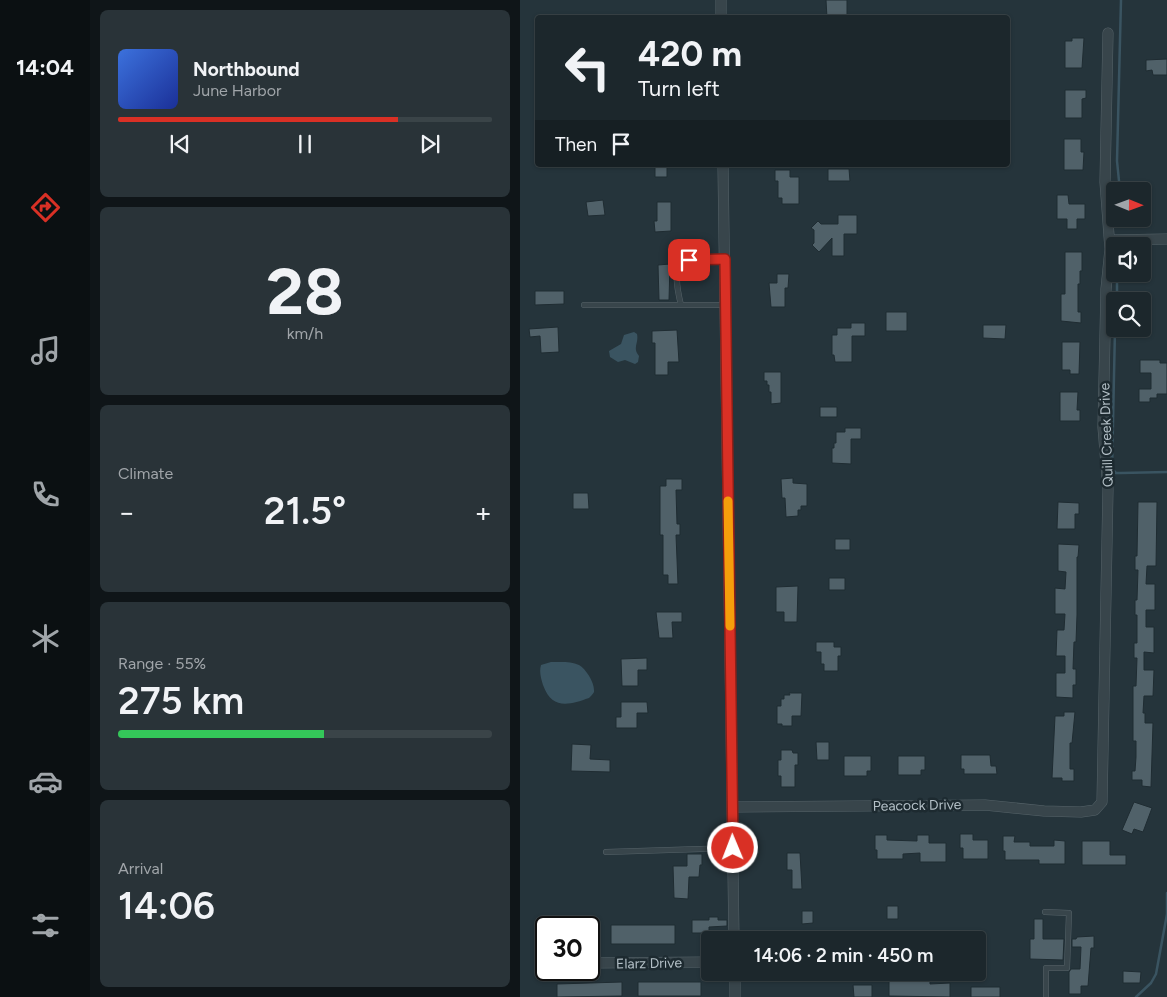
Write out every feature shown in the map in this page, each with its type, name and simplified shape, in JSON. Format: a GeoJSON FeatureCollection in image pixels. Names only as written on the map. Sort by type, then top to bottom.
{"type":"FeatureCollection","features":[{"type":"Feature","properties":{"kind":"street"},"geometry":{"type":"LineString","coordinates":[[721,0],[721,15]]}},
{"type":"Feature","properties":{"kind":"street","name":"Quill Creek Drive"},"geometry":{"type":"LineString","coordinates":[[1108,33],[1105,182],[1110,237]]}},
{"type":"Feature","properties":{"kind":"street"},"geometry":{"type":"LineString","coordinates":[[723,167],[734,931]]}},
{"type":"Feature","properties":{"kind":"street"},"geometry":{"type":"LineString","coordinates":[[1151,239],[1167,239]]}},
{"type":"Feature","properties":{"kind":"street","name":"Quill Creek Drive"},"geometry":{"type":"LineString","coordinates":[[1099,806],[1102,802],[1103,793],[1108,499],[1108,477],[1103,427],[1107,282]]}},
{"type":"Feature","properties":{"kind":"street","name":"Peacock Drive"},"geometry":{"type":"LineString","coordinates":[[732,807],[985,805],[1081,812],[1092,811],[1099,806]]}},
{"type":"Feature","properties":{"kind":"street","name":"Elarz Drive"},"geometry":{"type":"LineString","coordinates":[[600,963],[701,962]]}},
{"type":"Feature","properties":{"kind":"street"},"geometry":{"type":"LineString","coordinates":[[735,981],[735,997]]}},
{"type":"Feature","properties":{"kind":"lane"},"geometry":{"type":"LineString","coordinates":[[680,305],[676,288],[676,275],[682,263],[689,260],[725,259]]}},
{"type":"Feature","properties":{"kind":"lane"},"geometry":{"type":"LineString","coordinates":[[584,305],[726,305]]}},
{"type":"Feature","properties":{"kind":"lane"},"geometry":{"type":"LineString","coordinates":[[606,852],[733,848]]}},
{"type":"Feature","properties":{"kind":"lane"},"geometry":{"type":"LineString","coordinates":[[1045,912],[1069,913],[1068,968],[1046,968],[1046,997]]}},
{"type":"Feature","properties":{"kind":"water"},"geometry":{"type":"Polygon","coordinates":[[[634,332],[637,334],[638,362],[635,364],[625,360],[618,362],[610,357],[609,351],[621,344],[624,335],[634,332]]]}},
{"type":"Feature","properties":{"kind":"water"},"geometry":{"type":"Polygon","coordinates":[[[551,662],[573,663],[582,667],[592,681],[593,694],[589,698],[568,704],[562,704],[551,699],[543,685],[540,670],[541,665],[551,662]]]}},
{"type":"Feature","properties":{"kind":"building"},"geometry":{"type":"Polygon","coordinates":[[[826,0],[847,0],[847,15],[827,15],[826,0]]]}},
{"type":"Feature","properties":{"kind":"building"},"geometry":{"type":"Polygon","coordinates":[[[1072,38],[1084,38],[1082,68],[1065,68],[1065,41],[1072,41],[1072,38]]]}},
{"type":"Feature","properties":{"kind":"building"},"geometry":{"type":"Polygon","coordinates":[[[1167,59],[1167,75],[1153,75],[1152,70],[1146,71],[1146,60],[1167,59]]]}},
{"type":"Feature","properties":{"kind":"building"},"geometry":{"type":"Polygon","coordinates":[[[1065,90],[1086,90],[1086,98],[1082,99],[1082,118],[1065,118],[1065,90]]]}},
{"type":"Feature","properties":{"kind":"building"},"geometry":{"type":"Polygon","coordinates":[[[1064,139],[1081,139],[1081,152],[1084,152],[1083,170],[1064,170],[1064,139]]]}},
{"type":"Feature","properties":{"kind":"building"},"geometry":{"type":"Polygon","coordinates":[[[655,167],[667,167],[667,177],[655,177],[655,167]]]}},
{"type":"Feature","properties":{"kind":"building"},"geometry":{"type":"Polygon","coordinates":[[[828,169],[849,169],[850,181],[828,181],[828,169]]]}},
{"type":"Feature","properties":{"kind":"building"},"geometry":{"type":"Polygon","coordinates":[[[775,170],[790,170],[790,177],[799,177],[799,204],[782,204],[782,198],[778,198],[778,181],[775,181],[775,170]]]}},
{"type":"Feature","properties":{"kind":"building"},"geometry":{"type":"Polygon","coordinates":[[[1057,195],[1068,195],[1069,204],[1085,204],[1085,219],[1077,219],[1077,229],[1067,229],[1067,219],[1057,219],[1057,195]]]}},
{"type":"Feature","properties":{"kind":"building"},"geometry":{"type":"Polygon","coordinates":[[[603,200],[605,215],[588,216],[586,202],[603,200]]]}},
{"type":"Feature","properties":{"kind":"building"},"geometry":{"type":"Polygon","coordinates":[[[657,202],[671,202],[671,231],[655,232],[654,221],[657,221],[657,202]]]}},
{"type":"Feature","properties":{"kind":"building"},"geometry":{"type":"Polygon","coordinates":[[[838,215],[857,215],[857,234],[844,234],[844,256],[832,256],[832,238],[819,252],[812,245],[814,243],[814,230],[811,228],[818,221],[821,224],[838,224],[838,215]]]}},
{"type":"Feature","properties":{"kind":"building"},"geometry":{"type":"Polygon","coordinates":[[[1065,252],[1082,252],[1082,271],[1080,271],[1080,284],[1078,284],[1078,312],[1081,312],[1081,323],[1061,321],[1061,294],[1065,294],[1065,252]]]}},
{"type":"Feature","properties":{"kind":"building"},"geometry":{"type":"Polygon","coordinates":[[[670,264],[669,300],[659,300],[658,265],[670,264]]]}},
{"type":"Feature","properties":{"kind":"building"},"geometry":{"type":"Polygon","coordinates":[[[777,274],[789,274],[788,288],[785,288],[785,307],[771,307],[769,283],[777,283],[777,274]]]}},
{"type":"Feature","properties":{"kind":"building"},"geometry":{"type":"Polygon","coordinates":[[[535,291],[564,291],[564,304],[535,305],[535,291]]]}},
{"type":"Feature","properties":{"kind":"building"},"geometry":{"type":"Polygon","coordinates":[[[886,312],[907,312],[907,331],[886,331],[886,312]]]}},
{"type":"Feature","properties":{"kind":"building"},"geometry":{"type":"Polygon","coordinates":[[[851,323],[865,323],[865,336],[852,336],[852,362],[835,362],[834,355],[832,355],[832,335],[837,335],[837,328],[851,328],[851,323]]]}},
{"type":"Feature","properties":{"kind":"building"},"geometry":{"type":"Polygon","coordinates":[[[983,325],[1006,325],[1005,339],[983,338],[983,325]]]}},
{"type":"Feature","properties":{"kind":"building"},"geometry":{"type":"Polygon","coordinates":[[[558,327],[559,352],[541,353],[540,336],[530,337],[529,329],[558,327]]]}},
{"type":"Feature","properties":{"kind":"building"},"geometry":{"type":"Polygon","coordinates":[[[677,330],[679,362],[668,362],[668,375],[655,375],[655,343],[652,343],[652,331],[677,330]]]}},
{"type":"Feature","properties":{"kind":"building"},"geometry":{"type":"Polygon","coordinates":[[[1062,342],[1080,342],[1079,374],[1070,374],[1070,370],[1062,370],[1062,342]]]}},
{"type":"Feature","properties":{"kind":"building"},"geometry":{"type":"Polygon","coordinates":[[[1140,360],[1160,360],[1160,363],[1167,363],[1167,394],[1157,394],[1157,398],[1150,398],[1150,402],[1139,402],[1139,389],[1151,389],[1151,373],[1140,373],[1140,360]]]}},
{"type":"Feature","properties":{"kind":"building"},"geometry":{"type":"Polygon","coordinates":[[[764,372],[781,372],[781,403],[771,404],[771,392],[769,392],[767,381],[764,381],[764,372]]]}},
{"type":"Feature","properties":{"kind":"building"},"geometry":{"type":"Polygon","coordinates":[[[1060,392],[1078,392],[1077,410],[1080,410],[1080,421],[1060,421],[1060,392]]]}},
{"type":"Feature","properties":{"kind":"building"},"geometry":{"type":"Polygon","coordinates":[[[820,407],[837,407],[837,417],[820,417],[820,407]]]}},
{"type":"Feature","properties":{"kind":"building"},"geometry":{"type":"Polygon","coordinates":[[[845,428],[861,428],[861,439],[851,439],[851,464],[832,463],[832,448],[834,448],[834,443],[836,443],[836,432],[845,432],[845,428]]]}},
{"type":"Feature","properties":{"kind":"building"},"geometry":{"type":"Polygon","coordinates":[[[793,478],[793,483],[807,484],[807,506],[801,506],[801,510],[798,510],[798,516],[786,517],[781,479],[793,478]]]}},
{"type":"Feature","properties":{"kind":"building"},"geometry":{"type":"Polygon","coordinates":[[[666,479],[682,479],[682,490],[676,490],[677,524],[680,524],[680,535],[676,535],[678,584],[668,584],[668,575],[663,575],[663,535],[660,535],[660,486],[666,486],[666,479]]]}},
{"type":"Feature","properties":{"kind":"building"},"geometry":{"type":"Polygon","coordinates":[[[573,493],[588,493],[589,509],[573,509],[573,493]]]}},
{"type":"Feature","properties":{"kind":"building"},"geometry":{"type":"Polygon","coordinates":[[[1058,502],[1079,503],[1079,514],[1075,514],[1075,529],[1057,529],[1058,502]]]}},
{"type":"Feature","properties":{"kind":"building"},"geometry":{"type":"Polygon","coordinates":[[[1138,502],[1157,502],[1156,566],[1147,566],[1146,584],[1155,584],[1155,610],[1146,610],[1146,627],[1154,627],[1154,653],[1144,652],[1144,670],[1154,670],[1153,696],[1144,696],[1143,713],[1145,713],[1145,723],[1153,723],[1151,787],[1142,786],[1142,780],[1132,780],[1132,771],[1135,771],[1136,757],[1136,741],[1133,741],[1133,686],[1136,686],[1137,658],[1134,658],[1134,643],[1137,643],[1135,600],[1137,600],[1138,570],[1135,570],[1135,556],[1137,556],[1138,502]]]}},
{"type":"Feature","properties":{"kind":"building"},"geometry":{"type":"Polygon","coordinates":[[[835,539],[850,539],[850,550],[835,550],[835,539]]]}},
{"type":"Feature","properties":{"kind":"building"},"geometry":{"type":"Polygon","coordinates":[[[1058,544],[1079,545],[1077,557],[1076,642],[1074,642],[1073,669],[1076,669],[1076,685],[1073,685],[1073,698],[1056,697],[1056,673],[1065,673],[1065,656],[1056,656],[1057,630],[1064,630],[1065,614],[1055,614],[1055,588],[1065,589],[1066,572],[1058,571],[1058,544]]]}},
{"type":"Feature","properties":{"kind":"building"},"geometry":{"type":"Polygon","coordinates":[[[829,578],[845,578],[845,590],[829,590],[829,578]]]}},
{"type":"Feature","properties":{"kind":"building"},"geometry":{"type":"Polygon","coordinates":[[[798,586],[797,622],[784,622],[784,612],[776,612],[776,587],[798,586]]]}},
{"type":"Feature","properties":{"kind":"building"},"geometry":{"type":"Polygon","coordinates":[[[656,612],[682,612],[682,622],[672,622],[673,638],[659,638],[656,612]]]}},
{"type":"Feature","properties":{"kind":"building"},"geometry":{"type":"Polygon","coordinates":[[[816,642],[834,642],[834,647],[841,647],[841,656],[838,656],[838,671],[824,671],[824,664],[821,664],[821,652],[816,652],[816,642]]]}},
{"type":"Feature","properties":{"kind":"building"},"geometry":{"type":"Polygon","coordinates":[[[647,658],[647,670],[638,670],[638,686],[622,686],[621,659],[647,658]]]}},
{"type":"Feature","properties":{"kind":"building"},"geometry":{"type":"Polygon","coordinates":[[[789,693],[802,693],[801,716],[792,716],[792,726],[782,726],[782,724],[777,724],[777,706],[781,706],[781,699],[784,699],[784,695],[790,695],[789,693]]]}},
{"type":"Feature","properties":{"kind":"building"},"geometry":{"type":"Polygon","coordinates":[[[621,702],[647,702],[648,713],[637,713],[637,728],[616,728],[616,717],[621,717],[621,702]]]}},
{"type":"Feature","properties":{"kind":"building"},"geometry":{"type":"Polygon","coordinates":[[[1064,712],[1075,712],[1072,743],[1070,743],[1070,769],[1074,769],[1074,781],[1062,781],[1062,778],[1052,778],[1055,716],[1064,716],[1064,712]]]}},
{"type":"Feature","properties":{"kind":"building"},"geometry":{"type":"Polygon","coordinates":[[[816,742],[829,742],[829,760],[817,760],[816,742]]]}},
{"type":"Feature","properties":{"kind":"building"},"geometry":{"type":"Polygon","coordinates":[[[572,744],[591,745],[590,759],[610,760],[610,772],[571,771],[572,744]]]}},
{"type":"Feature","properties":{"kind":"building"},"geometry":{"type":"Polygon","coordinates":[[[781,750],[792,750],[793,753],[798,753],[798,765],[795,765],[795,787],[781,787],[781,776],[778,776],[778,760],[781,760],[781,750]]]}},
{"type":"Feature","properties":{"kind":"building"},"geometry":{"type":"Polygon","coordinates":[[[961,755],[990,755],[991,766],[996,766],[997,774],[964,774],[964,769],[961,769],[961,755]]]}},
{"type":"Feature","properties":{"kind":"building"},"geometry":{"type":"Polygon","coordinates":[[[844,756],[871,756],[871,771],[867,771],[867,776],[844,776],[844,756]]]}},
{"type":"Feature","properties":{"kind":"building"},"geometry":{"type":"Polygon","coordinates":[[[898,756],[925,756],[925,770],[921,770],[921,775],[898,775],[898,756]]]}},
{"type":"Feature","properties":{"kind":"building"},"geometry":{"type":"Polygon","coordinates":[[[1134,802],[1152,808],[1143,832],[1134,829],[1132,834],[1122,830],[1134,802]]]}},
{"type":"Feature","properties":{"kind":"building"},"geometry":{"type":"Polygon","coordinates":[[[960,834],[973,834],[973,840],[988,840],[988,859],[963,859],[963,848],[960,848],[960,834]]]}},
{"type":"Feature","properties":{"kind":"building"},"geometry":{"type":"Polygon","coordinates":[[[875,835],[887,835],[887,840],[917,841],[917,835],[929,835],[929,843],[946,843],[946,862],[920,862],[920,853],[903,854],[903,859],[877,859],[875,835]]]}},
{"type":"Feature","properties":{"kind":"building"},"geometry":{"type":"Polygon","coordinates":[[[1003,836],[1015,836],[1014,842],[1030,842],[1030,846],[1054,846],[1054,840],[1065,841],[1065,864],[1039,864],[1039,860],[1005,860],[1003,836]]]}},
{"type":"Feature","properties":{"kind":"building"},"geometry":{"type":"Polygon","coordinates":[[[1082,841],[1110,841],[1110,855],[1126,855],[1126,865],[1082,865],[1082,841]]]}},
{"type":"Feature","properties":{"kind":"building"},"geometry":{"type":"Polygon","coordinates":[[[787,853],[800,853],[802,889],[792,889],[792,870],[787,870],[787,853]]]}},
{"type":"Feature","properties":{"kind":"building"},"geometry":{"type":"Polygon","coordinates":[[[687,854],[702,854],[699,877],[689,877],[688,899],[674,898],[673,866],[687,866],[687,854]]]}},
{"type":"Feature","properties":{"kind":"building"},"geometry":{"type":"Polygon","coordinates":[[[887,906],[898,906],[898,919],[887,919],[887,906]]]}},
{"type":"Feature","properties":{"kind":"building"},"geometry":{"type":"Polygon","coordinates":[[[802,911],[813,911],[813,923],[802,924],[802,911]]]}},
{"type":"Feature","properties":{"kind":"building"},"geometry":{"type":"Polygon","coordinates":[[[709,917],[718,917],[718,920],[727,920],[727,926],[709,927],[709,931],[692,933],[692,920],[709,920],[709,917]]]}},
{"type":"Feature","properties":{"kind":"building"},"geometry":{"type":"Polygon","coordinates":[[[1034,919],[1043,919],[1043,939],[1064,939],[1063,960],[1030,959],[1030,939],[1034,939],[1034,919]]]}},
{"type":"Feature","properties":{"kind":"building"},"geometry":{"type":"Polygon","coordinates":[[[611,925],[675,925],[675,944],[611,944],[611,925]]]}},
{"type":"Feature","properties":{"kind":"building"},"geometry":{"type":"Polygon","coordinates":[[[1094,936],[1094,948],[1091,948],[1088,986],[1081,986],[1081,994],[1069,994],[1069,972],[1071,969],[1080,969],[1081,947],[1072,947],[1072,939],[1094,936]]]}},
{"type":"Feature","properties":{"kind":"building"},"geometry":{"type":"Polygon","coordinates":[[[1123,971],[1141,972],[1140,983],[1123,983],[1123,971]]]}},
{"type":"Feature","properties":{"kind":"building"},"geometry":{"type":"Polygon","coordinates":[[[889,981],[930,981],[930,984],[950,983],[950,997],[889,996],[889,981]]]}},
{"type":"Feature","properties":{"kind":"building"},"geometry":{"type":"Polygon","coordinates":[[[622,982],[622,996],[557,997],[557,984],[622,982]]]}},
{"type":"Feature","properties":{"kind":"building"},"geometry":{"type":"Polygon","coordinates":[[[638,982],[701,982],[701,996],[638,996],[638,982]]]}},
{"type":"Feature","properties":{"kind":"building"},"geometry":{"type":"Polygon","coordinates":[[[853,985],[872,985],[872,997],[854,997],[853,985]]]}},
{"type":"Feature","properties":{"kind":"building"},"geometry":{"type":"Polygon","coordinates":[[[971,987],[1000,987],[1000,997],[971,997],[971,987]]]}},
{"type":"Feature","properties":{"kind":"waterway"},"geometry":{"type":"LineString","coordinates":[[1119,182],[1117,161],[1121,0]]}},
{"type":"Feature","properties":{"kind":"waterway"},"geometry":{"type":"LineString","coordinates":[[1117,282],[1117,292]]}},
{"type":"Feature","properties":{"kind":"waterway"},"geometry":{"type":"LineString","coordinates":[[1115,337],[1112,469],[1116,473],[1167,472]]}},
{"type":"Feature","properties":{"kind":"waterway"},"geometry":{"type":"LineString","coordinates":[[1136,997],[1151,983],[1156,974],[1167,914],[1167,893]]}},
{"type":"Feature","properties":{"kind":"slow traffic"},"geometry":{"type":"LineString","coordinates":[[728,501],[730,626]]}},
{"type":"Feature","properties":{"kind":"route"},"geometry":{"type":"LineString","coordinates":[[689,260],[725,259],[733,848]]}}]}
